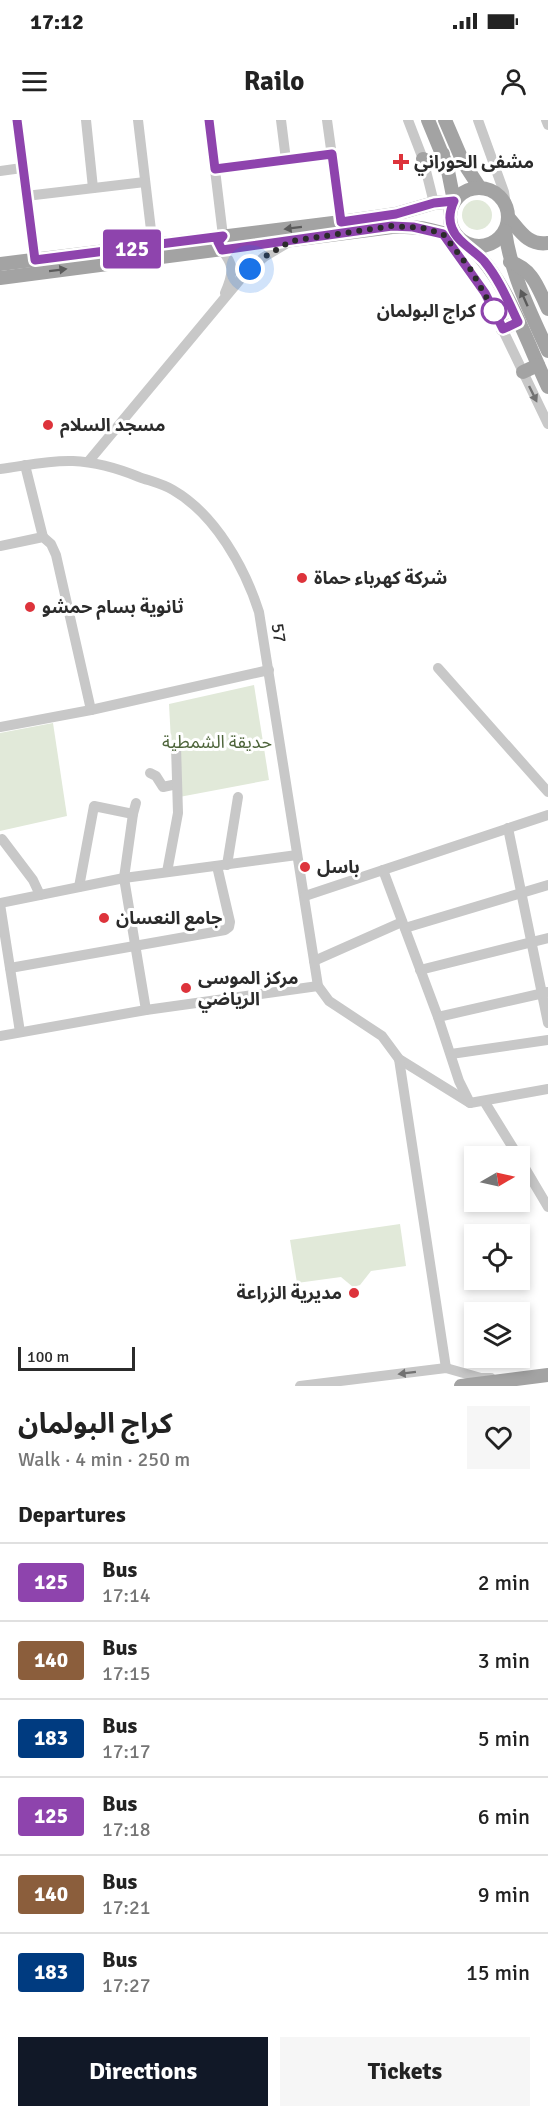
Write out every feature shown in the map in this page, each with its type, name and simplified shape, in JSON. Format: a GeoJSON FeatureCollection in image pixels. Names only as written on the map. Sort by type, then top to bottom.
{"type":"FeatureCollection","features":[{"type":"Feature","properties":{"kind":"main road"},"geometry":{"type":"LineString","coordinates":[[428,120],[443,154],[454,201]]}},
{"type":"Feature","properties":{"kind":"main road"},"geometry":{"type":"LineString","coordinates":[[445,120],[463,162],[480,188]]}},
{"type":"Feature","properties":{"kind":"main road"},"geometry":{"type":"LineString","coordinates":[[423,159],[436,161],[443,154]]}},
{"type":"Feature","properties":{"kind":"main road"},"geometry":{"type":"LineString","coordinates":[[548,351],[510,262],[506,218],[495,193],[480,188],[465,191],[454,201],[450,210],[452,230],[495,276],[548,387]]}},
{"type":"Feature","properties":{"kind":"main road"},"geometry":{"type":"LineString","coordinates":[[0,278],[396,214],[434,203],[454,201]]}},
{"type":"Feature","properties":{"kind":"main road"},"geometry":{"type":"LineString","coordinates":[[506,218],[530,241],[536,244],[548,243]]}},
{"type":"Feature","properties":{"kind":"main road"},"geometry":{"type":"LineString","coordinates":[[0,264],[153,247],[291,241],[392,226],[413,227],[443,234],[474,246],[492,244],[506,218]]}},
{"type":"Feature","properties":{"kind":"main road"},"geometry":{"type":"LineString","coordinates":[[510,262],[527,270],[548,309]]}},
{"type":"Feature","properties":{"kind":"main road"},"geometry":{"type":"LineString","coordinates":[[503,329],[518,322]]}},
{"type":"Feature","properties":{"kind":"main road"},"geometry":{"type":"LineString","coordinates":[[523,372],[538,365]]}},
{"type":"Feature","properties":{"kind":"main road"},"geometry":{"type":"LineString","coordinates":[[461,1386],[548,1375]]}},
{"type":"Feature","properties":{"kind":"street"},"geometry":{"type":"LineString","coordinates":[[17,120],[35,260]]}},
{"type":"Feature","properties":{"kind":"street"},"geometry":{"type":"LineString","coordinates":[[86,120],[93,188]]}},
{"type":"Feature","properties":{"kind":"street"},"geometry":{"type":"LineString","coordinates":[[138,120],[153,247]]}},
{"type":"Feature","properties":{"kind":"street"},"geometry":{"type":"LineString","coordinates":[[209,120],[223,243],[232,270],[231,280],[220,304]]}},
{"type":"Feature","properties":{"kind":"street"},"geometry":{"type":"LineString","coordinates":[[281,120],[286,160]]}},
{"type":"Feature","properties":{"kind":"street"},"geometry":{"type":"LineString","coordinates":[[327,120],[341,222]]}},
{"type":"Feature","properties":{"kind":"street"},"geometry":{"type":"LineString","coordinates":[[408,120],[423,159],[434,203]]}},
{"type":"Feature","properties":{"kind":"street"},"geometry":{"type":"LineString","coordinates":[[478,120],[504,192],[506,218]]}},
{"type":"Feature","properties":{"kind":"street"},"geometry":{"type":"LineString","coordinates":[[546,120],[548,125]]}},
{"type":"Feature","properties":{"kind":"street"},"geometry":{"type":"LineString","coordinates":[[215,169],[332,154]]}},
{"type":"Feature","properties":{"kind":"street"},"geometry":{"type":"LineString","coordinates":[[0,171],[22,168]]}},
{"type":"Feature","properties":{"kind":"street"},"geometry":{"type":"LineString","coordinates":[[26,196],[145,182]]}},
{"type":"Feature","properties":{"kind":"street"},"geometry":{"type":"LineString","coordinates":[[443,234],[485,293],[548,424]]}},
{"type":"Feature","properties":{"kind":"street"},"geometry":{"type":"LineString","coordinates":[[87,462],[257,263],[291,241]]}},
{"type":"Feature","properties":{"kind":"street","name":"57"},"geometry":{"type":"LineString","coordinates":[[0,469],[61,461],[87,462],[117,468],[173,490],[207,520],[235,556],[249,583],[259,612],[318,986]]}},
{"type":"Feature","properties":{"kind":"street"},"geometry":{"type":"LineString","coordinates":[[25,465],[43,537],[51,544],[56,555],[91,710]]}},
{"type":"Feature","properties":{"kind":"street"},"geometry":{"type":"LineString","coordinates":[[0,546],[43,537]]}},
{"type":"Feature","properties":{"kind":"street"},"geometry":{"type":"LineString","coordinates":[[438,668],[548,792]]}},
{"type":"Feature","properties":{"kind":"street"},"geometry":{"type":"LineString","coordinates":[[0,727],[91,710],[269,670]]}},
{"type":"Feature","properties":{"kind":"street"},"geometry":{"type":"LineString","coordinates":[[167,872],[178,813],[176,746]]}},
{"type":"Feature","properties":{"kind":"street"},"geometry":{"type":"LineString","coordinates":[[150,773],[156,776],[163,787],[177,784]]}},
{"type":"Feature","properties":{"kind":"street"},"geometry":{"type":"LineString","coordinates":[[10,968],[225,930],[229,927],[222,865],[238,797]]}},
{"type":"Feature","properties":{"kind":"street"},"geometry":{"type":"LineString","coordinates":[[79,887],[94,806],[135,809],[124,878],[146,1010]]}},
{"type":"Feature","properties":{"kind":"street"},"geometry":{"type":"LineString","coordinates":[[304,896],[548,816]]}},
{"type":"Feature","properties":{"kind":"street"},"geometry":{"type":"LineString","coordinates":[[508,828],[531,941],[545,993],[548,1023]]}},
{"type":"Feature","properties":{"kind":"street"},"geometry":{"type":"LineString","coordinates":[[2,839],[33,880],[40,895]]}},
{"type":"Feature","properties":{"kind":"street"},"geometry":{"type":"LineString","coordinates":[[20,1032],[0,903],[124,878],[297,855]]}},
{"type":"Feature","properties":{"kind":"street"},"geometry":{"type":"LineString","coordinates":[[383,870],[438,1017],[459,1081],[470,1103]]}},
{"type":"Feature","properties":{"kind":"street"},"geometry":{"type":"LineString","coordinates":[[314,961],[404,925],[548,885]]}},
{"type":"Feature","properties":{"kind":"street"},"geometry":{"type":"LineString","coordinates":[[420,970],[548,938]]}},
{"type":"Feature","properties":{"kind":"street"},"geometry":{"type":"LineString","coordinates":[[0,1036],[146,1010],[318,986],[329,1001],[382,1036],[399,1059],[470,1103],[548,1089]]}},
{"type":"Feature","properties":{"kind":"street"},"geometry":{"type":"LineString","coordinates":[[438,1017],[545,993]]}},
{"type":"Feature","properties":{"kind":"street"},"geometry":{"type":"LineString","coordinates":[[451,1054],[548,1040]]}},
{"type":"Feature","properties":{"kind":"street"},"geometry":{"type":"LineString","coordinates":[[399,1059],[446,1368]]}},
{"type":"Feature","properties":{"kind":"street"},"geometry":{"type":"LineString","coordinates":[[484,1101],[511,1146]]}},
{"type":"Feature","properties":{"kind":"street"},"geometry":{"type":"LineString","coordinates":[[530,1177],[548,1207]]}},
{"type":"Feature","properties":{"kind":"street"},"geometry":{"type":"LineString","coordinates":[[300,1386],[446,1368],[481,1378],[527,1378]]}},
{"type":"Feature","properties":{"kind":"green space"},"geometry":{"type":"Polygon","coordinates":[[[477,200],[488,204],[492,215],[488,226],[477,230],[466,226],[462,215],[466,204],[477,200]]]}},
{"type":"Feature","properties":{"kind":"green space","name":"حديقة الشمطية"},"geometry":{"type":"Polygon","coordinates":[[[254,685],[269,780],[174,798],[169,704],[254,685]]]}},
{"type":"Feature","properties":{"kind":"green space"},"geometry":{"type":"Polygon","coordinates":[[[53,723],[67,816],[0,831],[0,733],[53,723]]]}},
{"type":"Feature","properties":{"kind":"green space"},"geometry":{"type":"Polygon","coordinates":[[[400,1224],[406,1266],[371,1271],[360,1285],[353,1287],[341,1277],[297,1283],[290,1240],[400,1224]]]}},
{"type":"Feature","properties":{"kind":"bus line","name":"125"},"geometry":{"type":"LineString","coordinates":[[17,120],[35,260],[153,247],[223,236],[218,242],[222,250],[392,226],[413,227],[443,234],[471,270],[503,329],[518,322],[495,276],[483,260],[452,230],[450,210],[454,201],[434,203],[396,214],[341,222],[332,154],[215,169],[209,120]]}},
{"type":"Feature","properties":{"kind":"place","name":"مشفى الحوراني"},"geometry":{"type":"Point","coordinates":[401,162]}},
{"type":"Feature","properties":{"kind":"place","name":"كراج البولمان"},"geometry":{"type":"Point","coordinates":[494,311]}},
{"type":"Feature","properties":{"kind":"place","name":"مسجد السلام"},"geometry":{"type":"Point","coordinates":[48,425]}},
{"type":"Feature","properties":{"kind":"place","name":"شركة كهرباء حماة"},"geometry":{"type":"Point","coordinates":[302,578]}},
{"type":"Feature","properties":{"kind":"place","name":"ثانوية بسام حمشو"},"geometry":{"type":"Point","coordinates":[30,607]}},
{"type":"Feature","properties":{"kind":"place","name":"باسل"},"geometry":{"type":"Point","coordinates":[305,867]}},
{"type":"Feature","properties":{"kind":"place","name":"جامع النعسان"},"geometry":{"type":"Point","coordinates":[104,918]}},
{"type":"Feature","properties":{"kind":"place","name":"مركز الموسى الرياضي"},"geometry":{"type":"Point","coordinates":[186,988]}},
{"type":"Feature","properties":{"kind":"place","name":"مديرية الزراعة"},"geometry":{"type":"Point","coordinates":[354,1293]}},
{"type":"Feature","properties":{"kind":"route"},"geometry":{"type":"LineString","coordinates":[[250,269],[264,257],[291,241],[392,226],[423,228],[443,234],[471,270],[494,311]]}}]}
